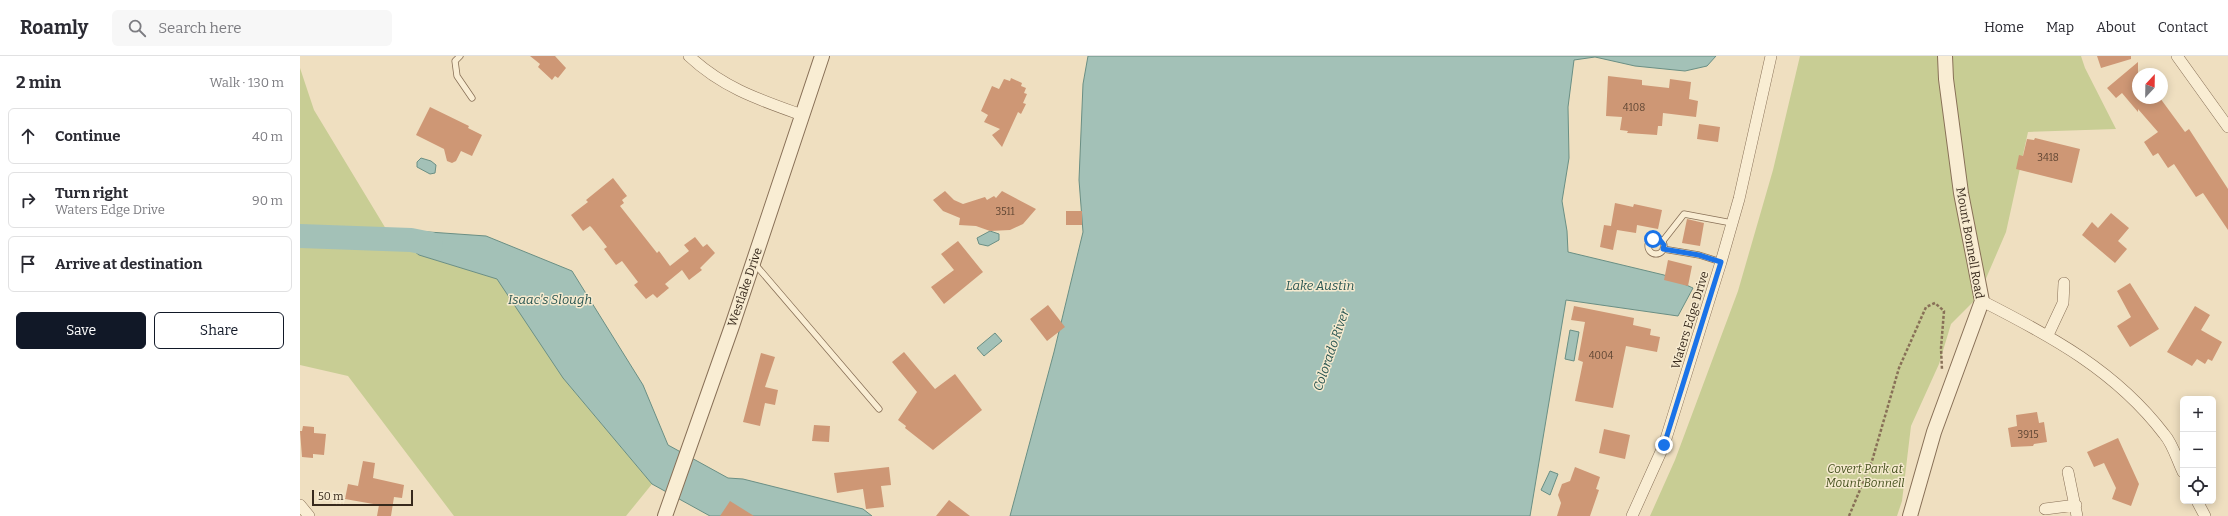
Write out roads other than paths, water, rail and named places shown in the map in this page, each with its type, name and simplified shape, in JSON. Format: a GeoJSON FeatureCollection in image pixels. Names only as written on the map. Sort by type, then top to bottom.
{"type":"FeatureCollection","features":[{"type":"Feature","properties":{"kind":"street"},"geometry":{"type":"LineString","coordinates":[[689,56],[706,72],[745,95],[802,115]]}},
{"type":"Feature","properties":{"kind":"street","name":"Westlake Drive"},"geometry":{"type":"LineString","coordinates":[[665,516],[753,263],[822,56]]}},
{"type":"Feature","properties":{"kind":"street","name":"Waters Edge Drive"},"geometry":{"type":"LineString","coordinates":[[1632,516],[1664,445],[1721,262],[1739,199],[1771,56]]}},
{"type":"Feature","properties":{"kind":"street","name":"Mount Bonnell Road"},"geometry":{"type":"LineString","coordinates":[[1910,516],[1934,432],[1982,301],[1961,192],[1945,56]]}},
{"type":"Feature","properties":{"kind":"street"},"geometry":{"type":"LineString","coordinates":[[2177,56],[2228,127]]}},
{"type":"Feature","properties":{"kind":"street"},"geometry":{"type":"LineString","coordinates":[[2048,335],[2063,303],[2064,283]]}},
{"type":"Feature","properties":{"kind":"street"},"geometry":{"type":"LineString","coordinates":[[1982,301],[2048,335],[2098,368],[2134,401],[2165,435],[2181,468]]}},
{"type":"Feature","properties":{"kind":"street"},"geometry":{"type":"LineString","coordinates":[[2044,509],[2076,511],[2068,472]]}},
{"type":"Feature","properties":{"kind":"street"},"geometry":{"type":"LineString","coordinates":[[2199,504],[2205,516]]}},
{"type":"Feature","properties":{"kind":"street"},"geometry":{"type":"LineString","coordinates":[[300,505],[309,516]]}},
{"type":"Feature","properties":{"kind":"lane"},"geometry":{"type":"LineString","coordinates":[[460,56],[455,61],[457,76],[472,98]]}},
{"type":"Feature","properties":{"kind":"lane"},"geometry":{"type":"LineString","coordinates":[[1663,249],[1662,242],[1684,214],[1732,223]]}},
{"type":"Feature","properties":{"kind":"lane"},"geometry":{"type":"LineString","coordinates":[[1662,242],[1658,239],[1653,239],[1648,247],[1651,252],[1655,254],[1660,253],[1663,249]]}},
{"type":"Feature","properties":{"kind":"lane"},"geometry":{"type":"LineString","coordinates":[[1663,249],[1699,255],[1721,262]]}},
{"type":"Feature","properties":{"kind":"lane"},"geometry":{"type":"LineString","coordinates":[[753,263],[879,409]]}},
{"type":"Feature","properties":{"kind":"water","name":"Lake Austin"},"geometry":{"type":"Polygon","coordinates":[[[1088,56],[1716,56],[1707,66],[1685,71],[1635,66],[1595,57],[1574,60],[1568,107],[1569,158],[1562,201],[1567,231],[1568,252],[1664,275],[1693,288],[1678,316],[1566,300],[1530,516],[1010,516],[1054,352],[1083,232],[1079,180],[1083,84],[1088,56]]]}},
{"type":"Feature","properties":{"kind":"water"},"geometry":{"type":"Polygon","coordinates":[[[421,158],[431,161],[436,165],[435,173],[430,174],[417,167],[417,162],[421,158]]]}},
{"type":"Feature","properties":{"kind":"water","name":"Isaac's Slough"},"geometry":{"type":"Polygon","coordinates":[[[386,229],[486,236],[572,271],[643,385],[668,445],[728,478],[743,479],[863,509],[872,516],[710,516],[652,484],[563,378],[497,279],[419,255],[386,229]]]}},
{"type":"Feature","properties":{"kind":"water"},"geometry":{"type":"Polygon","coordinates":[[[990,231],[999,234],[999,240],[988,246],[979,244],[977,238],[990,231]]]}},
{"type":"Feature","properties":{"kind":"water"},"geometry":{"type":"Polygon","coordinates":[[[1570,330],[1579,332],[1574,361],[1565,359],[1570,330]]]}},
{"type":"Feature","properties":{"kind":"water"},"geometry":{"type":"Polygon","coordinates":[[[995,333],[1002,341],[984,356],[977,348],[995,333]]]}},
{"type":"Feature","properties":{"kind":"water"},"geometry":{"type":"Polygon","coordinates":[[[1550,471],[1558,474],[1550,495],[1541,490],[1550,471]]]}},
{"type":"Feature","properties":{"kind":"waterway"},"geometry":{"type":"LineString","coordinates":[[300,236],[411,240],[431,244]]}},
{"type":"Feature","properties":{"kind":"water label","name":"Colorado River"},"geometry":{"type":"Point","coordinates":[1331,350]}},
{"type":"Feature","properties":{"kind":"park label","name":"Covert Park at Mount Bonnell"},"geometry":{"type":"Point","coordinates":[1865,476]}}]}
